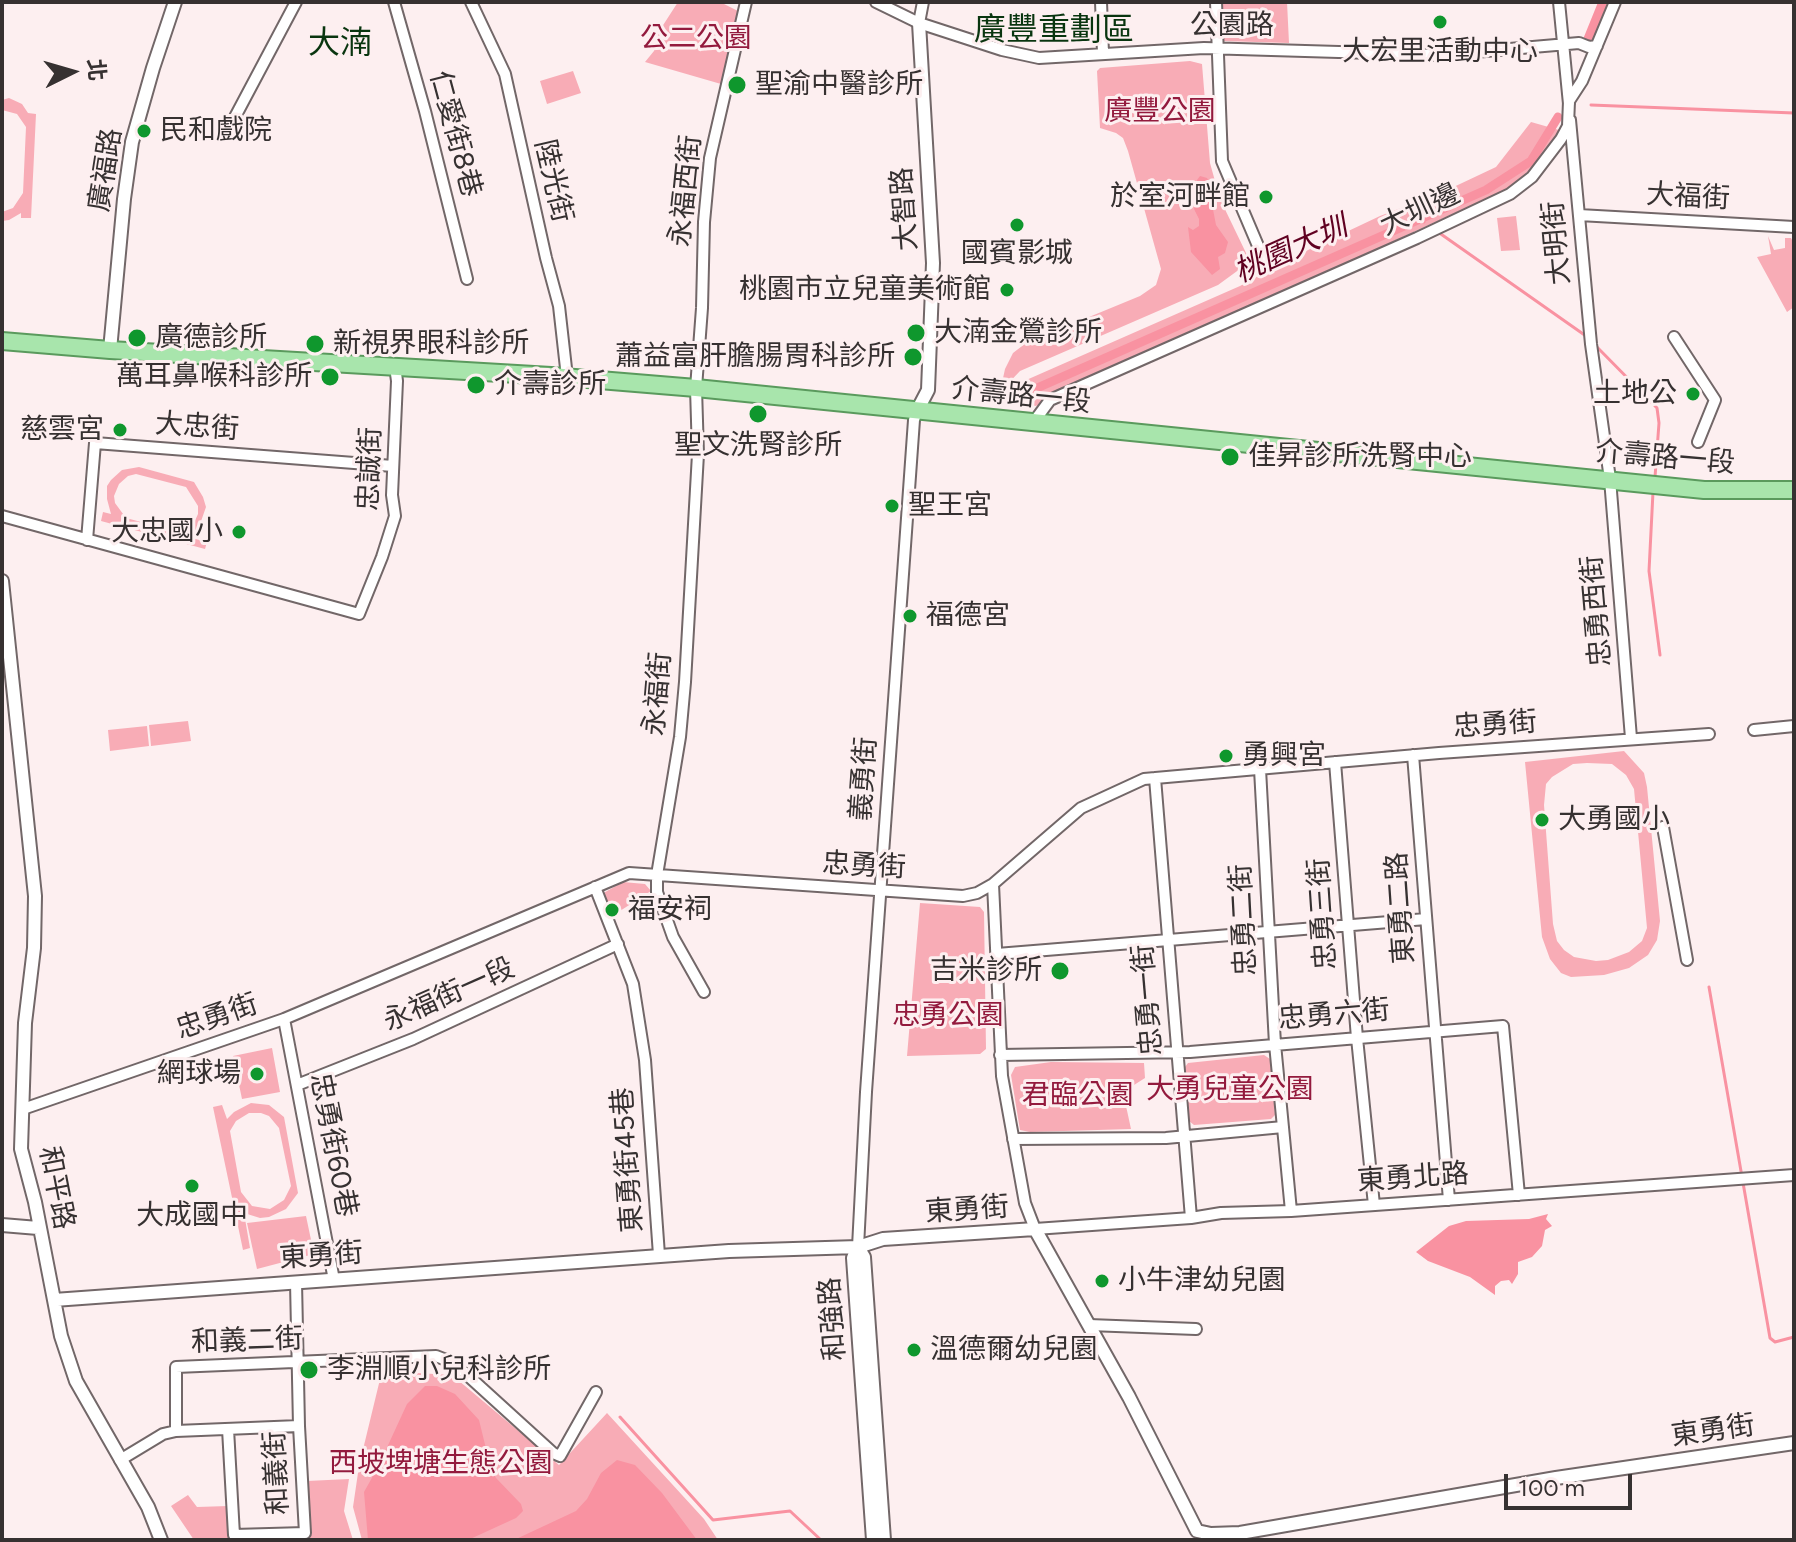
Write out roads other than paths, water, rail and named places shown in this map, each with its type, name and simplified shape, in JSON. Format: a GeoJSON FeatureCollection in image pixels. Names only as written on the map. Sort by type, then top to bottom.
{"type":"FeatureCollection","features":[{"type":"Feature","properties":{"kind":"main road","name":"介壽路一段"},"geometry":{"type":"LineString","coordinates":[[2,341],[567,377],[1727,491],[1794,490]]}},
{"type":"Feature","properties":{"kind":"street","name":"廣福路"},"geometry":{"type":"LineString","coordinates":[[110,350],[132,142],[175,2]]}},
{"type":"Feature","properties":{"kind":"street"},"geometry":{"type":"LineString","coordinates":[[235,117],[296,2]]}},
{"type":"Feature","properties":{"kind":"street","name":"仁愛街8巷"},"geometry":{"type":"LineString","coordinates":[[394,2],[467,279]]}},
{"type":"Feature","properties":{"kind":"street","name":"陸光街"},"geometry":{"type":"LineString","coordinates":[[471,2],[505,74],[559,306],[567,377]]}},
{"type":"Feature","properties":{"kind":"street","name":"永福西街"},"geometry":{"type":"LineString","coordinates":[[696,388],[710,158],[746,2]]}},
{"type":"Feature","properties":{"kind":"street","name":"公園路"},"geometry":{"type":"LineString","coordinates":[[876,2],[919,23],[1002,50],[1039,58],[1217,48],[1440,55],[1579,43],[1597,46]]}},
{"type":"Feature","properties":{"kind":"street","name":"大智路"},"geometry":{"type":"LineString","coordinates":[[917,411],[928,390],[933,263],[919,23],[923,2]]}},
{"type":"Feature","properties":{"kind":"street"},"geometry":{"type":"LineString","coordinates":[[1101,2],[1103,53]]}},
{"type":"Feature","properties":{"kind":"street"},"geometry":{"type":"LineString","coordinates":[[1216,2],[1222,161],[1267,267]]}},
{"type":"Feature","properties":{"kind":"street","name":"大明街"},"geometry":{"type":"LineString","coordinates":[[1559,2],[1590,340],[1610,479]]}},
{"type":"Feature","properties":{"kind":"street"},"geometry":{"type":"LineString","coordinates":[[1569,101],[1582,81],[1615,2]]}},
{"type":"Feature","properties":{"kind":"street","name":"大圳邊"},"geometry":{"type":"LineString","coordinates":[[1033,423],[1050,400],[1421,237],[1510,194],[1532,177],[1561,139],[1568,126],[1569,101]]}},
{"type":"Feature","properties":{"kind":"street","name":"大福街"},"geometry":{"type":"LineString","coordinates":[[1579,215],[1794,227]]}},
{"type":"Feature","properties":{"kind":"street"},"geometry":{"type":"LineString","coordinates":[[1674,337],[1715,400],[1698,442]]}},
{"type":"Feature","properties":{"kind":"street","name":"忠誠街"},"geometry":{"type":"LineString","coordinates":[[87,540],[359,614],[395,516],[392,495],[395,366]]}},
{"type":"Feature","properties":{"kind":"street","name":"永福街"},"geometry":{"type":"LineString","coordinates":[[696,388],[698,454],[685,682],[657,892],[673,937],[704,992]]}},
{"type":"Feature","properties":{"kind":"street","name":"義勇街"},"geometry":{"type":"LineString","coordinates":[[858,1247],[880,891],[917,411]]}},
{"type":"Feature","properties":{"kind":"street","name":"大忠街"},"geometry":{"type":"LineString","coordinates":[[87,540],[95,443],[393,466]]}},
{"type":"Feature","properties":{"kind":"street","name":"忠勇西街"},"geometry":{"type":"LineString","coordinates":[[1610,479],[1631,738]]}},
{"type":"Feature","properties":{"kind":"street"},"geometry":{"type":"LineString","coordinates":[[2,516],[87,540]]}},
{"type":"Feature","properties":{"kind":"street","name":"和平路"},"geometry":{"type":"LineString","coordinates":[[2,581],[35,896],[34,948],[25,1023],[21,1149],[61,1336],[76,1381],[148,1507],[161,1540]]}},
{"type":"Feature","properties":{"kind":"street"},"geometry":{"type":"LineString","coordinates":[[1754,730],[1794,726]]}},
{"type":"Feature","properties":{"kind":"street","name":"忠勇街"},"geometry":{"type":"LineString","coordinates":[[23,1109],[284,1019],[629,873],[963,896],[977,893],[993,884],[1081,808],[1144,779],[1413,755],[1709,734]]}},
{"type":"Feature","properties":{"kind":"street","name":"東勇二路"},"geometry":{"type":"LineString","coordinates":[[1413,755],[1449,1200]]}},
{"type":"Feature","properties":{"kind":"street","name":"忠勇三街"},"geometry":{"type":"LineString","coordinates":[[1335,762],[1374,1205]]}},
{"type":"Feature","properties":{"kind":"street","name":"忠勇二街"},"geometry":{"type":"LineString","coordinates":[[1260,769],[1275,1044],[1291,1211]]}},
{"type":"Feature","properties":{"kind":"street","name":"忠勇一街"},"geometry":{"type":"LineString","coordinates":[[1155,778],[1191,1218]]}},
{"type":"Feature","properties":{"kind":"street"},"geometry":{"type":"LineString","coordinates":[[1663,827],[1687,960]]}},
{"type":"Feature","properties":{"kind":"street"},"geometry":{"type":"LineString","coordinates":[[993,884],[1000,1055],[1025,1203],[1035,1229]]}},
{"type":"Feature","properties":{"kind":"street","name":"東勇街45巷"},"geometry":{"type":"LineString","coordinates":[[595,887],[633,984],[645,1060],[659,1255]]}},
{"type":"Feature","properties":{"kind":"street"},"geometry":{"type":"LineString","coordinates":[[997,954],[1426,919]]}},
{"type":"Feature","properties":{"kind":"street","name":"永福街一段"},"geometry":{"type":"LineString","coordinates":[[297,1085],[413,1039],[618,944]]}},
{"type":"Feature","properties":{"kind":"street","name":"忠勇街60巷"},"geometry":{"type":"LineString","coordinates":[[284,1019],[334,1280]]}},
{"type":"Feature","properties":{"kind":"street","name":"忠勇六街"},"geometry":{"type":"LineString","coordinates":[[1000,1055],[1176,1053],[1503,1026],[1519,1195]]}},
{"type":"Feature","properties":{"kind":"street"},"geometry":{"type":"LineString","coordinates":[[1013,1139],[1184,1137],[1283,1127]]}},
{"type":"Feature","properties":{"kind":"street","name":"東勇北路"},"geometry":{"type":"LineString","coordinates":[[1035,1229],[1191,1218],[1221,1213],[1291,1211],[1794,1175]]}},
{"type":"Feature","properties":{"kind":"street"},"geometry":{"type":"LineString","coordinates":[[2,1225],[38,1228]]}},
{"type":"Feature","properties":{"kind":"street","name":"東勇街"},"geometry":{"type":"LineString","coordinates":[[54,1300],[659,1255],[858,1247],[883,1239],[1035,1229],[1129,1397],[1193,1535],[1240,1533],[1556,1478],[1794,1443]]}},
{"type":"Feature","properties":{"kind":"street","name":"和強路"},"geometry":{"type":"LineString","coordinates":[[858,1247],[853,1258],[873,1540]]}},
{"type":"Feature","properties":{"kind":"street","name":"和強路"},"geometry":{"type":"LineString","coordinates":[[858,1247],[864,1257],[884,1540]]}},
{"type":"Feature","properties":{"kind":"street","name":"和義街"},"geometry":{"type":"LineString","coordinates":[[228,1429],[234,1535],[305,1533],[296,1282]]}},
{"type":"Feature","properties":{"kind":"street"},"geometry":{"type":"LineString","coordinates":[[1089,1325],[1196,1329]]}},
{"type":"Feature","properties":{"kind":"street","name":"和義二街"},"geometry":{"type":"LineString","coordinates":[[176,1431],[176,1367],[436,1356],[465,1373],[560,1456],[596,1392]]}},
{"type":"Feature","properties":{"kind":"street"},"geometry":{"type":"LineString","coordinates":[[120,1460],[163,1434],[176,1431],[299,1426]]}},
{"type":"Feature","properties":{"kind":"waterway","name":"桃園大圳"},"geometry":{"type":"LineString","coordinates":[[1588,39],[1603,2]]}},
{"type":"Feature","properties":{"kind":"waterway"},"geometry":{"type":"LineString","coordinates":[[1591,105],[1794,113]]}},
{"type":"Feature","properties":{"kind":"waterway","name":"桃園大圳"},"geometry":{"type":"LineString","coordinates":[[1019,396],[1486,190],[1531,161],[1558,117]]}},
{"type":"Feature","properties":{"kind":"waterway","name":"桃園大圳"},"geometry":{"type":"LineString","coordinates":[[1420,219],[1424,222]]}},
{"type":"Feature","properties":{"kind":"waterway"},"geometry":{"type":"LineString","coordinates":[[1438,232],[1586,336]]}},
{"type":"Feature","properties":{"kind":"waterway"},"geometry":{"type":"LineString","coordinates":[[1594,344],[1657,408],[1659,423],[1655,477]]}},
{"type":"Feature","properties":{"kind":"waterway"},"geometry":{"type":"LineString","coordinates":[[1653,492],[1649,571],[1660,655]]}},
{"type":"Feature","properties":{"kind":"waterway"},"geometry":{"type":"LineString","coordinates":[[1709,987],[1770,1338],[1775,1342],[1794,1337]]}},
{"type":"Feature","properties":{"kind":"waterway"},"geometry":{"type":"LineString","coordinates":[[620,1417],[713,1520],[790,1511],[821,1540]]}},
{"type":"Feature","properties":{"kind":"place","name":"大宏里活動中心"},"geometry":{"type":"Point","coordinates":[1440,22]}},
{"type":"Feature","properties":{"kind":"place","name":"聖渝中醫診所"},"geometry":{"type":"Point","coordinates":[737,85]}},
{"type":"Feature","properties":{"kind":"place","name":"民和戲院"},"geometry":{"type":"Point","coordinates":[144,131]}},
{"type":"Feature","properties":{"kind":"place","name":"於室河畔館"},"geometry":{"type":"Point","coordinates":[1266,197]}},
{"type":"Feature","properties":{"kind":"place","name":"國賓影城"},"geometry":{"type":"Point","coordinates":[1017,225]}},
{"type":"Feature","properties":{"kind":"place","name":"桃園市立兒童美術館"},"geometry":{"type":"Point","coordinates":[1007,290]}},
{"type":"Feature","properties":{"kind":"place","name":"大湳金鶯診所"},"geometry":{"type":"Point","coordinates":[916,333]}},
{"type":"Feature","properties":{"kind":"place","name":"廣德診所"},"geometry":{"type":"Point","coordinates":[137,338]}},
{"type":"Feature","properties":{"kind":"place","name":"新視界眼科診所"},"geometry":{"type":"Point","coordinates":[315,344]}},
{"type":"Feature","properties":{"kind":"place","name":"蕭益富肝膽腸胃科診所"},"geometry":{"type":"Point","coordinates":[913,357]}},
{"type":"Feature","properties":{"kind":"place","name":"萬耳鼻喉科診所"},"geometry":{"type":"Point","coordinates":[330,377]}},
{"type":"Feature","properties":{"kind":"place","name":"介壽診所"},"geometry":{"type":"Point","coordinates":[476,385]}},
{"type":"Feature","properties":{"kind":"place","name":"土地公"},"geometry":{"type":"Point","coordinates":[1693,394]}},
{"type":"Feature","properties":{"kind":"place","name":"聖文洗腎診所"},"geometry":{"type":"Point","coordinates":[758,414]}},
{"type":"Feature","properties":{"kind":"place","name":"慈雲宮"},"geometry":{"type":"Point","coordinates":[120,430]}},
{"type":"Feature","properties":{"kind":"place","name":"佳昇診所洗腎中心"},"geometry":{"type":"Point","coordinates":[1230,457]}},
{"type":"Feature","properties":{"kind":"place","name":"聖王宮"},"geometry":{"type":"Point","coordinates":[892,506]}},
{"type":"Feature","properties":{"kind":"place","name":"大忠國小"},"geometry":{"type":"Point","coordinates":[239,532]}},
{"type":"Feature","properties":{"kind":"place","name":"福德宮"},"geometry":{"type":"Point","coordinates":[910,616]}},
{"type":"Feature","properties":{"kind":"place","name":"勇興宮"},"geometry":{"type":"Point","coordinates":[1226,756]}},
{"type":"Feature","properties":{"kind":"place","name":"大勇國小"},"geometry":{"type":"Point","coordinates":[1542,820]}},
{"type":"Feature","properties":{"kind":"place","name":"福安祠"},"geometry":{"type":"Point","coordinates":[612,910]}},
{"type":"Feature","properties":{"kind":"place","name":"吉米診所"},"geometry":{"type":"Point","coordinates":[1060,971]}},
{"type":"Feature","properties":{"kind":"place","name":"網球場"},"geometry":{"type":"Point","coordinates":[257,1074]}},
{"type":"Feature","properties":{"kind":"place","name":"大成國中"},"geometry":{"type":"Point","coordinates":[192,1186]}},
{"type":"Feature","properties":{"kind":"place","name":"小牛津幼兒園"},"geometry":{"type":"Point","coordinates":[1102,1281]}},
{"type":"Feature","properties":{"kind":"place","name":"溫德爾幼兒園"},"geometry":{"type":"Point","coordinates":[914,1350]}},
{"type":"Feature","properties":{"kind":"place","name":"李淵順小兒科診所"},"geometry":{"type":"Point","coordinates":[309,1370]}},
{"type":"Feature","properties":{"kind":"district","name":"廣豐重劃區"},"geometry":{"type":"Point","coordinates":[1054,31]}},
{"type":"Feature","properties":{"kind":"district","name":"大湳"},"geometry":{"type":"Point","coordinates":[340,44]}},
{"type":"Feature","properties":{"kind":"park label","name":"公二公園"},"geometry":{"type":"Point","coordinates":[696,39]}},
{"type":"Feature","properties":{"kind":"park label","name":"廣豐公園"},"geometry":{"type":"Point","coordinates":[1160,112]}},
{"type":"Feature","properties":{"kind":"park label","name":"忠勇公園"},"geometry":{"type":"Point","coordinates":[948,1016]}},
{"type":"Feature","properties":{"kind":"park label","name":"大勇兒童公園"},"geometry":{"type":"Point","coordinates":[1230,1090]}},
{"type":"Feature","properties":{"kind":"park label","name":"君臨公園"},"geometry":{"type":"Point","coordinates":[1078,1096]}},
{"type":"Feature","properties":{"kind":"park label","name":"西坡埤塘生態公園"},"geometry":{"type":"Point","coordinates":[441,1464]}}]}
